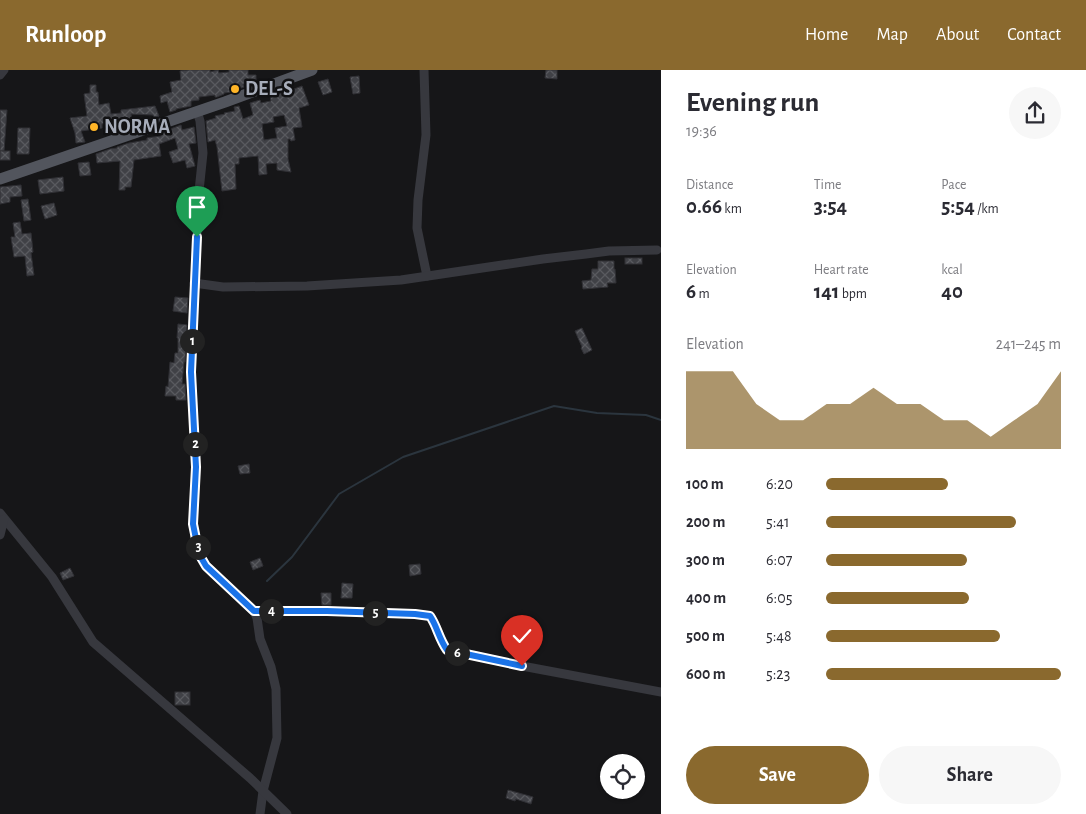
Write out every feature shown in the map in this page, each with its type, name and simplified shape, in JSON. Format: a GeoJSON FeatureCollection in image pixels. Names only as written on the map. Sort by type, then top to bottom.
{"type":"FeatureCollection","features":[{"type":"Feature","properties":{"kind":"main road"},"geometry":{"type":"LineString","coordinates":[[0,179],[312,70]]}},
{"type":"Feature","properties":{"kind":"street"},"geometry":{"type":"LineString","coordinates":[[0,75],[4,70]]}},
{"type":"Feature","properties":{"kind":"street"},"geometry":{"type":"LineString","coordinates":[[424,70],[426,135],[418,200],[417,228],[427,276]]}},
{"type":"Feature","properties":{"kind":"street"},"geometry":{"type":"LineString","coordinates":[[197,111],[200,121],[203,153],[199,191],[191,372],[196,467],[193,524],[199,554],[206,566],[254,611],[260,639],[271,668],[276,689],[277,738],[263,791],[260,814]]}},
{"type":"Feature","properties":{"kind":"street"},"geometry":{"type":"LineString","coordinates":[[194,283],[223,287],[307,286],[401,280],[610,251],[657,250]]}},
{"type":"Feature","properties":{"kind":"street"},"geometry":{"type":"LineString","coordinates":[[0,535],[2,516]]}},
{"type":"Feature","properties":{"kind":"street"},"geometry":{"type":"LineString","coordinates":[[2,516],[52,577],[93,642],[288,814]]}},
{"type":"Feature","properties":{"kind":"street"},"geometry":{"type":"LineString","coordinates":[[254,611],[327,611],[430,616],[434,621],[441,642],[447,650],[661,692]]}},
{"type":"Feature","properties":{"kind":"building"},"geometry":{"type":"Polygon","coordinates":[[[210,70],[210,72],[218,70],[219,73],[229,72],[229,70],[248,70],[248,75],[256,75],[256,83],[243,84],[244,87],[217,97],[215,95],[199,97],[199,100],[191,101],[191,106],[170,112],[167,101],[161,103],[160,96],[172,92],[170,82],[181,80],[180,71],[210,70]]]}},
{"type":"Feature","properties":{"kind":"building"},"geometry":{"type":"Polygon","coordinates":[[[546,70],[557,70],[557,79],[545,78],[546,70]]]}},
{"type":"Feature","properties":{"kind":"building"},"geometry":{"type":"Polygon","coordinates":[[[359,76],[360,93],[353,94],[350,77],[359,76]]]}},
{"type":"Feature","properties":{"kind":"building"},"geometry":{"type":"Polygon","coordinates":[[[328,79],[332,92],[323,95],[318,82],[328,79]]]}},
{"type":"Feature","properties":{"kind":"building"},"geometry":{"type":"Polygon","coordinates":[[[90,85],[96,85],[99,105],[109,103],[111,114],[121,113],[121,110],[155,106],[159,116],[154,118],[153,115],[131,114],[132,121],[102,124],[102,128],[81,131],[85,142],[76,143],[70,118],[87,116],[84,94],[90,93],[90,85]]]}},
{"type":"Feature","properties":{"kind":"building"},"geometry":{"type":"Polygon","coordinates":[[[302,86],[309,105],[299,108],[302,127],[293,128],[295,140],[291,141],[288,139],[288,159],[291,172],[277,170],[277,163],[266,164],[267,174],[259,175],[258,156],[239,158],[239,164],[235,164],[236,189],[222,191],[217,147],[215,140],[208,142],[206,121],[216,118],[215,116],[235,111],[234,107],[239,106],[243,119],[253,115],[250,103],[260,100],[261,103],[271,101],[270,96],[302,86]],[[284,115],[273,117],[274,122],[262,124],[264,140],[277,138],[275,128],[287,126],[284,115]]]}},
{"type":"Feature","properties":{"kind":"building"},"geometry":{"type":"Polygon","coordinates":[[[0,110],[7,110],[4,151],[0,151],[0,110]]]}},
{"type":"Feature","properties":{"kind":"building"},"geometry":{"type":"Polygon","coordinates":[[[181,125],[182,130],[194,127],[196,143],[189,144],[195,166],[187,168],[185,160],[173,163],[169,152],[178,149],[175,138],[159,144],[161,156],[134,160],[131,187],[125,187],[125,190],[119,190],[120,161],[97,163],[96,154],[129,143],[147,140],[147,138],[161,136],[160,133],[181,125]]]}},
{"type":"Feature","properties":{"kind":"building"},"geometry":{"type":"Polygon","coordinates":[[[18,128],[30,128],[29,154],[17,154],[18,128]]]}},
{"type":"Feature","properties":{"kind":"building"},"geometry":{"type":"Polygon","coordinates":[[[0,151],[10,151],[10,160],[0,160],[0,151]]]}},
{"type":"Feature","properties":{"kind":"building"},"geometry":{"type":"Polygon","coordinates":[[[89,162],[91,175],[80,176],[78,163],[89,162]]]}},
{"type":"Feature","properties":{"kind":"building"},"geometry":{"type":"Polygon","coordinates":[[[63,177],[64,191],[40,194],[38,180],[63,177]]]}},
{"type":"Feature","properties":{"kind":"building"},"geometry":{"type":"Polygon","coordinates":[[[21,185],[22,196],[10,197],[10,202],[0,204],[0,187],[21,185]]]}},
{"type":"Feature","properties":{"kind":"building"},"geometry":{"type":"Polygon","coordinates":[[[28,199],[31,220],[24,221],[21,200],[28,199]]]}},
{"type":"Feature","properties":{"kind":"building"},"geometry":{"type":"Polygon","coordinates":[[[54,203],[57,215],[45,219],[41,206],[54,203]]]}},
{"type":"Feature","properties":{"kind":"building"},"geometry":{"type":"Polygon","coordinates":[[[20,222],[22,234],[31,233],[34,275],[27,276],[25,256],[14,257],[11,237],[15,237],[13,223],[20,222]]]}},
{"type":"Feature","properties":{"kind":"building"},"geometry":{"type":"Polygon","coordinates":[[[625,258],[642,258],[642,264],[625,264],[625,258]]]}},
{"type":"Feature","properties":{"kind":"building"},"geometry":{"type":"Polygon","coordinates":[[[598,261],[614,261],[616,283],[607,283],[608,287],[583,289],[582,281],[591,280],[592,269],[598,269],[598,261]]]}},
{"type":"Feature","properties":{"kind":"building"},"geometry":{"type":"Polygon","coordinates":[[[175,297],[188,298],[187,313],[173,311],[175,297]]]}},
{"type":"Feature","properties":{"kind":"building"},"geometry":{"type":"Polygon","coordinates":[[[178,324],[187,325],[182,384],[185,384],[186,400],[176,400],[176,396],[165,396],[166,386],[168,387],[170,362],[174,363],[175,353],[178,353],[178,324]]]}},
{"type":"Feature","properties":{"kind":"building"},"geometry":{"type":"Polygon","coordinates":[[[582,328],[592,350],[584,354],[575,331],[582,328]]]}},
{"type":"Feature","properties":{"kind":"building"},"geometry":{"type":"Polygon","coordinates":[[[249,464],[250,473],[240,474],[238,466],[249,464]]]}},
{"type":"Feature","properties":{"kind":"building"},"geometry":{"type":"Polygon","coordinates":[[[260,558],[263,566],[253,570],[250,562],[260,558]]]}},
{"type":"Feature","properties":{"kind":"building"},"geometry":{"type":"Polygon","coordinates":[[[420,564],[421,574],[410,576],[409,565],[420,564]]]}},
{"type":"Feature","properties":{"kind":"building"},"geometry":{"type":"Polygon","coordinates":[[[70,568],[74,576],[63,580],[60,573],[70,568]]]}},
{"type":"Feature","properties":{"kind":"building"},"geometry":{"type":"Polygon","coordinates":[[[342,583],[353,584],[352,598],[341,598],[342,583]]]}},
{"type":"Feature","properties":{"kind":"building"},"geometry":{"type":"Polygon","coordinates":[[[321,593],[331,593],[331,605],[322,605],[321,593]]]}},
{"type":"Feature","properties":{"kind":"building"},"geometry":{"type":"Polygon","coordinates":[[[175,692],[190,692],[190,705],[175,705],[175,692]]]}},
{"type":"Feature","properties":{"kind":"building"},"geometry":{"type":"Polygon","coordinates":[[[508,790],[533,797],[531,804],[506,798],[508,790]]]}},
{"type":"Feature","properties":{"kind":"waterway"},"geometry":{"type":"LineString","coordinates":[[267,581],[292,557],[339,494],[403,457],[554,406],[597,413],[646,415],[661,420]]}},
{"type":"Feature","properties":{"kind":"place","name":"DEL-S"},"geometry":{"type":"Point","coordinates":[235,89]}},
{"type":"Feature","properties":{"kind":"place","name":"NORMA"},"geometry":{"type":"Point","coordinates":[94,127]}},
{"type":"Feature","properties":{"kind":"route"},"geometry":{"type":"LineString","coordinates":[[197,237],[191,372],[196,467],[193,524],[199,554],[206,566],[254,611],[327,611],[430,616],[434,621],[441,642],[447,650],[522,666]]}}]}
